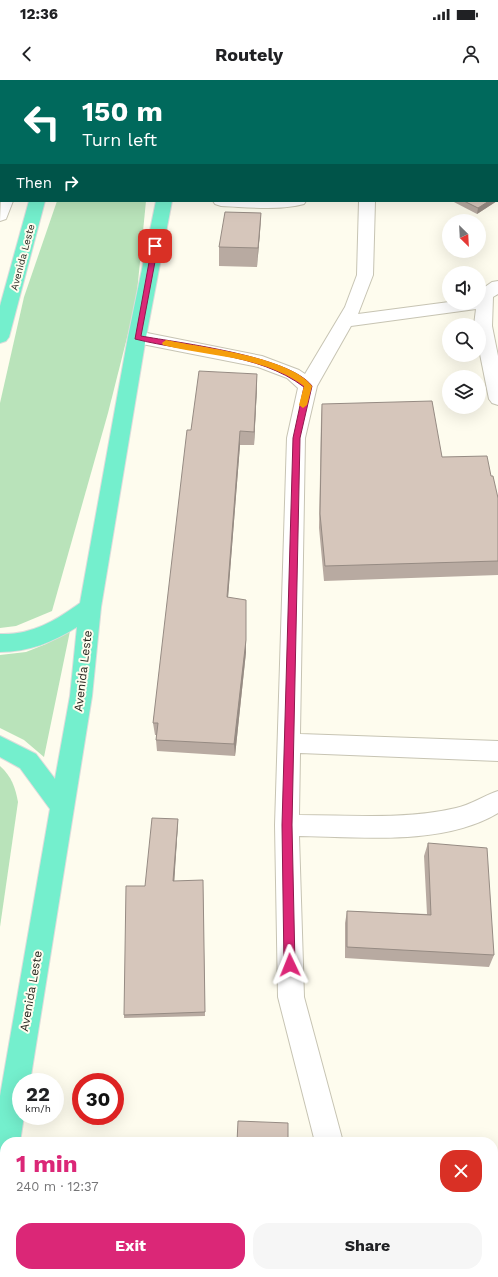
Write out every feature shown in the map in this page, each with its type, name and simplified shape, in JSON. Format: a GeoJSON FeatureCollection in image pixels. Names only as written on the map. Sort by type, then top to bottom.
{"type":"FeatureCollection","features":[{"type":"Feature","properties":{"kind":"main road","name":"Avenida Leste"},"geometry":{"type":"LineString","coordinates":[[0,337],[37,202]]}},
{"type":"Feature","properties":{"kind":"main road","name":"Avenida Leste"},"geometry":{"type":"LineString","coordinates":[[7,1137],[81,696],[90,607],[137,337],[164,202]]}},
{"type":"Feature","properties":{"kind":"main road"},"geometry":{"type":"LineString","coordinates":[[0,643],[11,644],[56,631],[90,607]]}},
{"type":"Feature","properties":{"kind":"main road"},"geometry":{"type":"LineString","coordinates":[[0,746],[28,761],[63,808]]}},
{"type":"Feature","properties":{"kind":"street"},"geometry":{"type":"LineString","coordinates":[[0,216],[5,202]]}},
{"type":"Feature","properties":{"kind":"street"},"geometry":{"type":"LineString","coordinates":[[243,202],[282,202]]}},
{"type":"Feature","properties":{"kind":"street"},"geometry":{"type":"LineString","coordinates":[[328,1137],[291,997],[287,825],[296,438],[308,386],[320,363],[347,321],[354,307],[364,275],[367,202]]}},
{"type":"Feature","properties":{"kind":"street"},"geometry":{"type":"LineString","coordinates":[[486,294],[498,286]]}},
{"type":"Feature","properties":{"kind":"street"},"geometry":{"type":"LineString","coordinates":[[347,321],[442,308]]}},
{"type":"Feature","properties":{"kind":"street"},"geometry":{"type":"LineString","coordinates":[[482,310],[483,326],[498,399]]}},
{"type":"Feature","properties":{"kind":"street"},"geometry":{"type":"LineString","coordinates":[[137,337],[262,362],[293,374],[308,386]]}},
{"type":"Feature","properties":{"kind":"street"},"geometry":{"type":"LineString","coordinates":[[289,743],[498,751]]}},
{"type":"Feature","properties":{"kind":"street"},"geometry":{"type":"LineString","coordinates":[[287,825],[414,826],[463,819],[488,809],[498,801]]}},
{"type":"Feature","properties":{"kind":"green space"},"geometry":{"type":"Polygon","coordinates":[[[57,202],[146,202],[136,302],[108,413],[52,611],[16,626],[0,628],[0,403],[24,297],[57,202]]]}},
{"type":"Feature","properties":{"kind":"green space"},"geometry":{"type":"Polygon","coordinates":[[[70,631],[44,757],[24,740],[0,728],[0,655],[26,652],[46,644],[70,631]]]}},
{"type":"Feature","properties":{"kind":"green space"},"geometry":{"type":"Polygon","coordinates":[[[0,766],[12,782],[18,802],[0,927],[0,766]]]}},
{"type":"Feature","properties":{"kind":"building"},"geometry":{"type":"Polygon","coordinates":[[[466,202],[487,202],[478,208],[466,202]]]}},
{"type":"Feature","properties":{"kind":"building"},"geometry":{"type":"Polygon","coordinates":[[[225,212],[261,213],[258,248],[219,247],[225,212]]]}},
{"type":"Feature","properties":{"kind":"building"},"geometry":{"type":"Polygon","coordinates":[[[199,371],[257,374],[254,432],[240,431],[227,597],[246,600],[246,640],[234,744],[156,740],[158,723],[153,723],[187,430],[191,430],[199,371]]]}},
{"type":"Feature","properties":{"kind":"building"},"geometry":{"type":"Polygon","coordinates":[[[432,401],[442,457],[487,456],[498,498],[498,561],[325,566],[320,514],[322,404],[432,401]]]}},
{"type":"Feature","properties":{"kind":"building"},"geometry":{"type":"Polygon","coordinates":[[[152,818],[178,819],[173,881],[203,880],[205,1012],[124,1015],[126,886],[145,886],[152,818]]]}},
{"type":"Feature","properties":{"kind":"building"},"geometry":{"type":"Polygon","coordinates":[[[428,843],[487,848],[494,955],[347,947],[347,911],[431,915],[428,843]]]}},
{"type":"Feature","properties":{"kind":"building"},"geometry":{"type":"Polygon","coordinates":[[[238,1121],[288,1123],[288,1137],[237,1137],[238,1121]]]}},
{"type":"Feature","properties":{"kind":"slow traffic"},"geometry":{"type":"LineString","coordinates":[[166,343],[262,362],[293,374],[308,386],[303,405]]}},
{"type":"Feature","properties":{"kind":"route"},"geometry":{"type":"LineString","coordinates":[[155,246],[137,337],[262,362],[293,374],[308,386],[296,438],[287,825],[290,965]]}}]}
